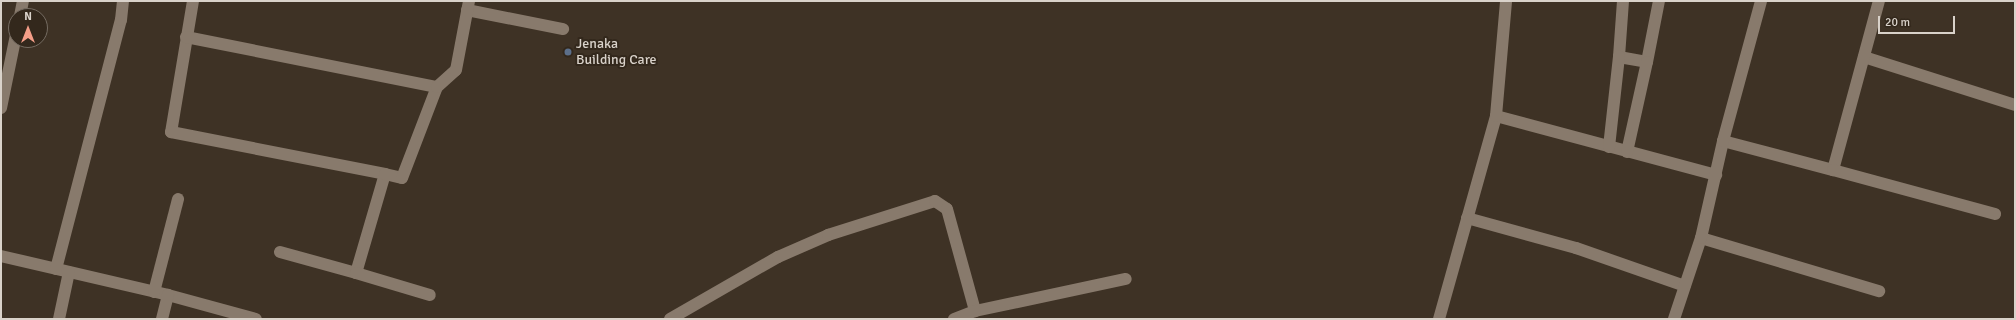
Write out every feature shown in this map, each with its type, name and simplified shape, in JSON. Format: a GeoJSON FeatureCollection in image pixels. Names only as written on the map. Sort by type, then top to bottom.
{"type":"FeatureCollection","features":[{"type":"Feature","properties":{"kind":"street"},"geometry":{"type":"LineString","coordinates":[[56,269],[121,20],[123,1]]}},
{"type":"Feature","properties":{"kind":"street"},"geometry":{"type":"LineString","coordinates":[[193,1],[171,132],[402,178],[437,87],[456,70],[468,6],[563,29]]}},
{"type":"Feature","properties":{"kind":"street"},"geometry":{"type":"LineString","coordinates":[[1439,319],[1496,116],[1506,1]]}},
{"type":"Feature","properties":{"kind":"street"},"geometry":{"type":"LineString","coordinates":[[1609,147],[1619,57],[1623,1]]}},
{"type":"Feature","properties":{"kind":"street"},"geometry":{"type":"LineString","coordinates":[[1627,152],[1659,1]]}},
{"type":"Feature","properties":{"kind":"street"},"geometry":{"type":"LineString","coordinates":[[1674,319],[1701,238],[1724,141],[1761,1]]}},
{"type":"Feature","properties":{"kind":"street"},"geometry":{"type":"LineString","coordinates":[[1833,170],[1879,1]]}},
{"type":"Feature","properties":{"kind":"street"},"geometry":{"type":"LineString","coordinates":[[186,37],[437,87]]}},
{"type":"Feature","properties":{"kind":"street"},"geometry":{"type":"LineString","coordinates":[[1,108],[13,48]]}},
{"type":"Feature","properties":{"kind":"street"},"geometry":{"type":"LineString","coordinates":[[1619,57],[1647,62]]}},
{"type":"Feature","properties":{"kind":"street"},"geometry":{"type":"LineString","coordinates":[[1864,58],[2015,105]]}},
{"type":"Feature","properties":{"kind":"street"},"geometry":{"type":"LineString","coordinates":[[1496,116],[1716,175]]}},
{"type":"Feature","properties":{"kind":"street"},"geometry":{"type":"LineString","coordinates":[[1724,141],[1995,214]]}},
{"type":"Feature","properties":{"kind":"street"},"geometry":{"type":"LineString","coordinates":[[356,273],[385,174]]}},
{"type":"Feature","properties":{"kind":"street"},"geometry":{"type":"LineString","coordinates":[[154,292],[178,199]]}},
{"type":"Feature","properties":{"kind":"street"},"geometry":{"type":"LineString","coordinates":[[670,319],[778,257],[828,235],[935,201],[947,209],[975,311]]}},
{"type":"Feature","properties":{"kind":"street"},"geometry":{"type":"LineString","coordinates":[[1467,218],[1576,248],[1685,286]]}},
{"type":"Feature","properties":{"kind":"street"},"geometry":{"type":"LineString","coordinates":[[1701,238],[1879,291]]}},
{"type":"Feature","properties":{"kind":"street"},"geometry":{"type":"LineString","coordinates":[[280,252],[430,295]]}},
{"type":"Feature","properties":{"kind":"street"},"geometry":{"type":"LineString","coordinates":[[1,256],[168,295],[256,319]]}},
{"type":"Feature","properties":{"kind":"street"},"geometry":{"type":"LineString","coordinates":[[59,319],[70,272]]}},
{"type":"Feature","properties":{"kind":"street"},"geometry":{"type":"LineString","coordinates":[[954,319],[975,311],[1126,279]]}},
{"type":"Feature","properties":{"kind":"street"},"geometry":{"type":"LineString","coordinates":[[162,319],[168,295]]}},
{"type":"Feature","properties":{"kind":"place","name":"Jenaka Building Care"},"geometry":{"type":"Point","coordinates":[568,52]}}]}
